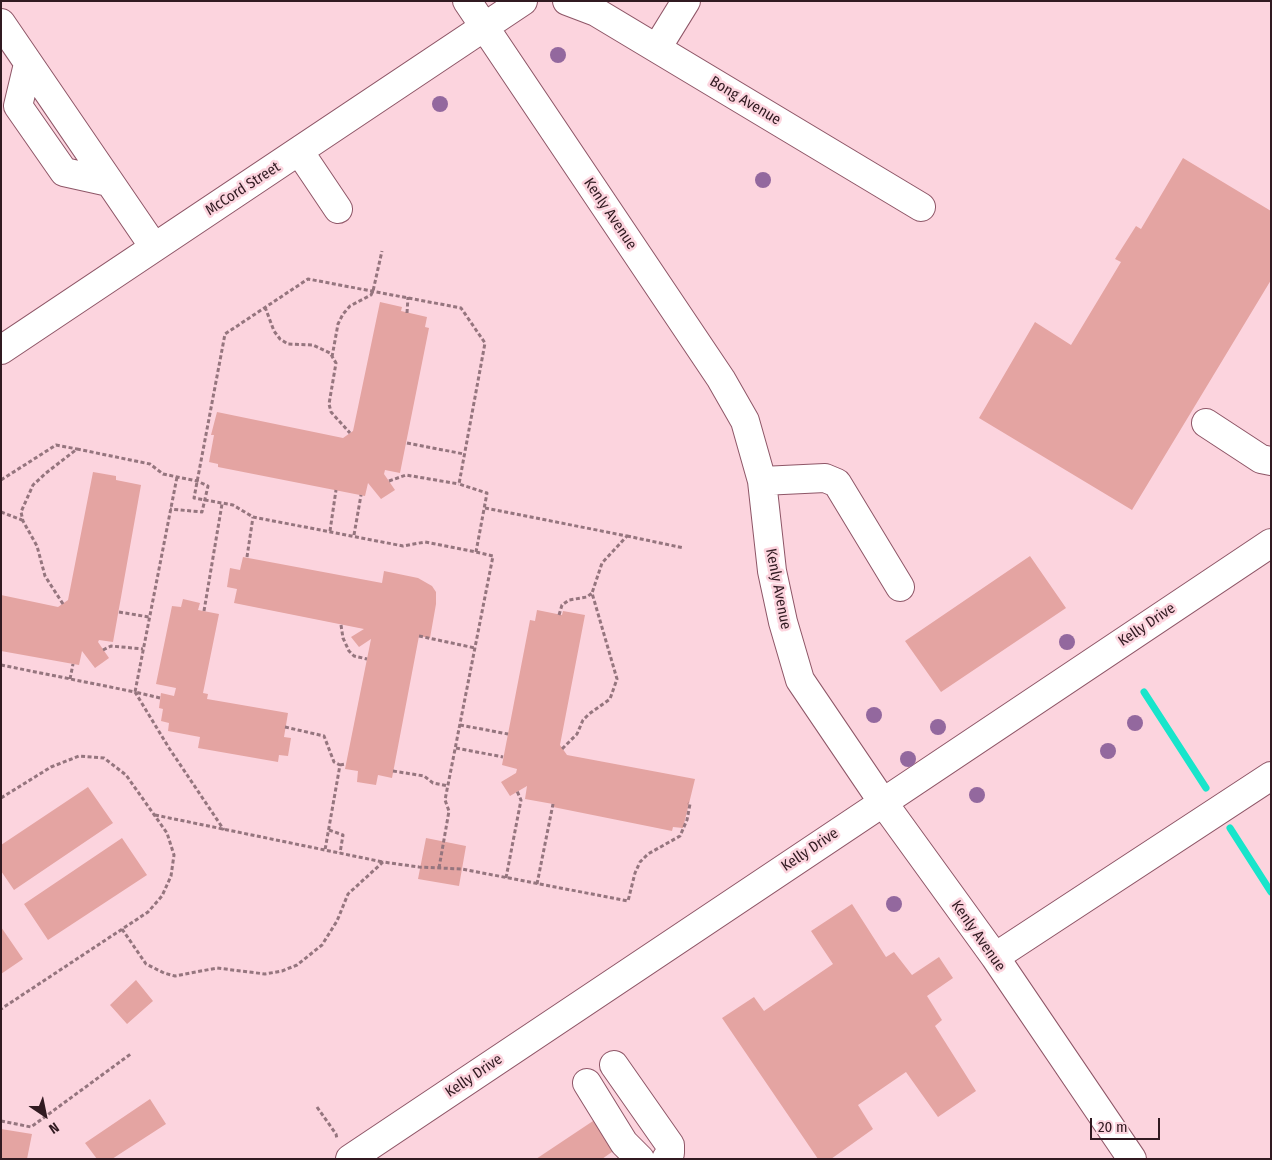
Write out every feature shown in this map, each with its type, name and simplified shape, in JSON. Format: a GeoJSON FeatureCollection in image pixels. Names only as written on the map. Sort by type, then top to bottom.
{"type":"FeatureCollection","features":[{"type":"Feature","properties":{"kind":"street","name":"Kenly Avenue"},"geometry":{"type":"LineString","coordinates":[[467,1],[721,378],[745,421],[762,481],[772,571],[783,622],[800,680],[882,801],[994,957],[1132,1159]]}},
{"type":"Feature","properties":{"kind":"street"},"geometry":{"type":"LineString","coordinates":[[484,27],[523,1]]}},
{"type":"Feature","properties":{"kind":"street","name":"Bong Avenue"},"geometry":{"type":"LineString","coordinates":[[567,1],[586,7],[657,48],[921,207]]}},
{"type":"Feature","properties":{"kind":"street"},"geometry":{"type":"LineString","coordinates":[[657,48],[686,1]]}},
{"type":"Feature","properties":{"kind":"street"},"geometry":{"type":"LineString","coordinates":[[1,24],[154,247]]}},
{"type":"Feature","properties":{"kind":"street","name":"McCord Street"},"geometry":{"type":"LineString","coordinates":[[1,350],[484,27]]}},
{"type":"Feature","properties":{"kind":"street"},"geometry":{"type":"LineString","coordinates":[[300,151],[338,209]]}},
{"type":"Feature","properties":{"kind":"street"},"geometry":{"type":"LineString","coordinates":[[1206,423],[1261,459],[1271,461]]}},
{"type":"Feature","properties":{"kind":"street"},"geometry":{"type":"LineString","coordinates":[[762,481],[825,478],[838,483],[900,587]]}},
{"type":"Feature","properties":{"kind":"street","name":"Kelly Drive"},"geometry":{"type":"LineString","coordinates":[[344,1153],[882,801],[1271,543]]}},
{"type":"Feature","properties":{"kind":"street"},"geometry":{"type":"LineString","coordinates":[[994,957],[1271,776]]}},
{"type":"Feature","properties":{"kind":"street"},"geometry":{"type":"LineString","coordinates":[[614,1065],[670,1145],[670,1153],[666,1159]]}},
{"type":"Feature","properties":{"kind":"street"},"geometry":{"type":"LineString","coordinates":[[587,1083],[624,1142],[640,1159]]}},
{"type":"Feature","properties":{"kind":"path"},"geometry":{"type":"LineString","coordinates":[[332,357],[338,324],[343,314],[350,306],[371,296],[382,251]]}},
{"type":"Feature","properties":{"kind":"path"},"geometry":{"type":"LineString","coordinates":[[439,868],[449,810],[445,800],[493,556],[425,542],[403,546],[254,517],[233,505],[194,498],[225,334],[308,278],[461,308],[485,343],[458,484]]}},
{"type":"Feature","properties":{"kind":"path"},"geometry":{"type":"LineString","coordinates":[[407,313],[408,297]]}},
{"type":"Feature","properties":{"kind":"path"},"geometry":{"type":"LineString","coordinates":[[265,307],[274,331],[280,339],[288,344],[321,348],[332,357],[336,363],[329,404],[331,412],[350,433]]}},
{"type":"Feature","properties":{"kind":"path"},"geometry":{"type":"LineString","coordinates":[[407,443],[464,454]]}},
{"type":"Feature","properties":{"kind":"path"},"geometry":{"type":"LineString","coordinates":[[1,480],[56,445],[150,464],[163,474],[197,481],[208,486],[202,512],[170,509]]}},
{"type":"Feature","properties":{"kind":"path"},"geometry":{"type":"LineString","coordinates":[[63,604],[44,576],[37,546],[23,521],[21,512],[33,485],[77,449]]}},
{"type":"Feature","properties":{"kind":"path"},"geometry":{"type":"LineString","coordinates":[[389,481],[406,475],[458,484],[488,493],[476,552]]}},
{"type":"Feature","properties":{"kind":"path"},"geometry":{"type":"LineString","coordinates":[[176,477],[135,692],[169,748],[224,830]]}},
{"type":"Feature","properties":{"kind":"path"},"geometry":{"type":"LineString","coordinates":[[330,531],[336,490]]}},
{"type":"Feature","properties":{"kind":"path"},"geometry":{"type":"LineString","coordinates":[[354,536],[362,495]]}},
{"type":"Feature","properties":{"kind":"path"},"geometry":{"type":"LineString","coordinates":[[204,611],[222,504]]}},
{"type":"Feature","properties":{"kind":"path"},"geometry":{"type":"LineString","coordinates":[[484,508],[684,548]]}},
{"type":"Feature","properties":{"kind":"path"},"geometry":{"type":"LineString","coordinates":[[1,512],[23,521]]}},
{"type":"Feature","properties":{"kind":"path"},"geometry":{"type":"LineString","coordinates":[[246,558],[254,517]]}},
{"type":"Feature","properties":{"kind":"path"},"geometry":{"type":"LineString","coordinates":[[559,615],[562,605],[569,600],[587,597],[592,593],[602,562],[627,536]]}},
{"type":"Feature","properties":{"kind":"path"},"geometry":{"type":"LineString","coordinates":[[562,749],[577,734],[583,720],[610,699],[616,688],[616,670],[592,593]]}},
{"type":"Feature","properties":{"kind":"path"},"geometry":{"type":"LineString","coordinates":[[118,612],[149,617]]}},
{"type":"Feature","properties":{"kind":"path"},"geometry":{"type":"LineString","coordinates":[[341,624],[343,638],[349,652],[354,656],[367,659]]}},
{"type":"Feature","properties":{"kind":"path"},"geometry":{"type":"LineString","coordinates":[[419,636],[475,648]]}},
{"type":"Feature","properties":{"kind":"path"},"geometry":{"type":"LineString","coordinates":[[103,650],[111,646],[143,649]]}},
{"type":"Feature","properties":{"kind":"path"},"geometry":{"type":"LineString","coordinates":[[70,680],[73,664]]}},
{"type":"Feature","properties":{"kind":"path"},"geometry":{"type":"LineString","coordinates":[[1,665],[160,698]]}},
{"type":"Feature","properties":{"kind":"path"},"geometry":{"type":"LineString","coordinates":[[460,725],[508,734]]}},
{"type":"Feature","properties":{"kind":"path"},"geometry":{"type":"LineString","coordinates":[[285,727],[324,736],[334,762],[340,765],[346,764]]}},
{"type":"Feature","properties":{"kind":"path"},"geometry":{"type":"LineString","coordinates":[[456,748],[503,757]]}},
{"type":"Feature","properties":{"kind":"path"},"geometry":{"type":"LineString","coordinates":[[1,798],[51,767],[79,756],[104,758],[126,775],[155,815],[167,833],[174,855],[171,876],[162,896],[153,907],[1,1009]]}},
{"type":"Feature","properties":{"kind":"path"},"geometry":{"type":"LineString","coordinates":[[325,850],[340,765]]}},
{"type":"Feature","properties":{"kind":"path"},"geometry":{"type":"LineString","coordinates":[[393,771],[424,776],[433,783],[448,786]]}},
{"type":"Feature","properties":{"kind":"path"},"geometry":{"type":"LineString","coordinates":[[506,878],[520,800],[518,791]]}},
{"type":"Feature","properties":{"kind":"path"},"geometry":{"type":"LineString","coordinates":[[155,815],[382,862],[462,869],[628,902],[635,873],[640,862],[648,854],[680,836],[687,820],[690,804],[688,803]]}},
{"type":"Feature","properties":{"kind":"path"},"geometry":{"type":"LineString","coordinates":[[537,884],[553,804]]}},
{"type":"Feature","properties":{"kind":"path"},"geometry":{"type":"LineString","coordinates":[[329,830],[343,836],[340,853]]}},
{"type":"Feature","properties":{"kind":"path"},"geometry":{"type":"LineString","coordinates":[[122,929],[146,964],[164,973],[176,976],[217,968],[265,974],[282,971],[297,965],[322,945],[337,921],[348,894],[382,862]]}},
{"type":"Feature","properties":{"kind":"path"},"geometry":{"type":"LineString","coordinates":[[1,1121],[31,1127],[132,1052]]}},
{"type":"Feature","properties":{"kind":"path"},"geometry":{"type":"LineString","coordinates":[[318,1107],[336,1134],[344,1153]]}},
{"type":"Feature","properties":{"kind":"building"},"geometry":{"type":"Polygon","coordinates":[[[1183,158],[1271,211],[1271,280],[1132,510],[979,418],[1035,322],[1071,345],[1121,262],[1115,259],[1136,226],[1141,229],[1183,158]]]}},
{"type":"Feature","properties":{"kind":"building"},"geometry":{"type":"Polygon","coordinates":[[[380,302],[402,307],[401,311],[427,317],[425,327],[429,328],[400,473],[385,470],[384,474],[395,490],[381,499],[368,483],[365,496],[218,467],[218,464],[209,462],[214,435],[211,435],[217,412],[343,438],[353,431],[380,302]]]}},
{"type":"Feature","properties":{"kind":"building"},"geometry":{"type":"Polygon","coordinates":[[[93,472],[116,476],[116,480],[141,485],[113,642],[99,640],[98,642],[109,658],[95,668],[82,651],[79,665],[1,651],[1,595],[58,607],[68,600],[93,472]]]}},
{"type":"Feature","properties":{"kind":"building"},"geometry":{"type":"Polygon","coordinates":[[[1030,556],[1066,608],[941,692],[905,641],[1030,556]]]}},
{"type":"Feature","properties":{"kind":"building"},"geometry":{"type":"Polygon","coordinates":[[[243,557],[382,583],[384,571],[418,578],[432,586],[436,592],[436,604],[430,638],[419,636],[392,778],[378,775],[376,785],[357,782],[358,771],[345,769],[371,639],[359,647],[351,637],[364,629],[234,603],[237,589],[227,587],[230,568],[240,570],[243,557]]]}},
{"type":"Feature","properties":{"kind":"building"},"geometry":{"type":"Polygon","coordinates":[[[183,599],[200,603],[198,610],[219,614],[203,693],[208,694],[207,699],[288,713],[284,737],[291,738],[288,756],[279,755],[278,762],[198,748],[200,737],[168,731],[169,723],[161,721],[163,709],[159,708],[161,693],[174,696],[176,688],[156,684],[172,606],[181,607],[183,599]]]}},
{"type":"Feature","properties":{"kind":"building"},"geometry":{"type":"Polygon","coordinates":[[[537,610],[562,615],[563,611],[585,615],[560,745],[567,755],[695,779],[683,828],[673,827],[672,831],[553,807],[553,804],[525,799],[527,786],[510,796],[501,782],[516,773],[517,769],[502,765],[530,620],[535,621],[537,610]]]}},
{"type":"Feature","properties":{"kind":"building"},"geometry":{"type":"Polygon","coordinates":[[[88,787],[113,823],[14,890],[1,871],[1,845],[88,787]]]}},
{"type":"Feature","properties":{"kind":"building"},"geometry":{"type":"Polygon","coordinates":[[[122,838],[147,875],[48,940],[24,904],[122,838]]]}},
{"type":"Feature","properties":{"kind":"building"},"geometry":{"type":"Polygon","coordinates":[[[426,838],[466,846],[459,886],[418,879],[426,838]]]}},
{"type":"Feature","properties":{"kind":"building"},"geometry":{"type":"Polygon","coordinates":[[[852,904],[886,957],[894,952],[912,975],[939,957],[953,978],[927,996],[942,1020],[935,1026],[976,1091],[938,1117],[906,1072],[858,1105],[873,1129],[831,1159],[818,1159],[722,1018],[754,997],[764,1011],[833,964],[811,931],[852,904]]]}},
{"type":"Feature","properties":{"kind":"building"},"geometry":{"type":"Polygon","coordinates":[[[1,927],[23,959],[1,974],[1,927]]]}},
{"type":"Feature","properties":{"kind":"building"},"geometry":{"type":"Polygon","coordinates":[[[136,980],[153,1001],[127,1024],[110,1005],[136,980]]]}},
{"type":"Feature","properties":{"kind":"building"},"geometry":{"type":"Polygon","coordinates":[[[150,1099],[166,1124],[112,1159],[97,1159],[85,1143],[150,1099]]]}},
{"type":"Feature","properties":{"kind":"building"},"geometry":{"type":"Polygon","coordinates":[[[599,1117],[619,1147],[602,1159],[536,1159],[599,1117]]]}},
{"type":"Feature","properties":{"kind":"building"},"geometry":{"type":"Polygon","coordinates":[[[1,1129],[32,1134],[27,1159],[1,1159],[1,1129]]]}},
{"type":"Feature","properties":{"kind":"waterway"},"geometry":{"type":"LineString","coordinates":[[1144,692],[1206,788]]}},
{"type":"Feature","properties":{"kind":"waterway"},"geometry":{"type":"LineString","coordinates":[[1230,828],[1271,892]]}}]}
